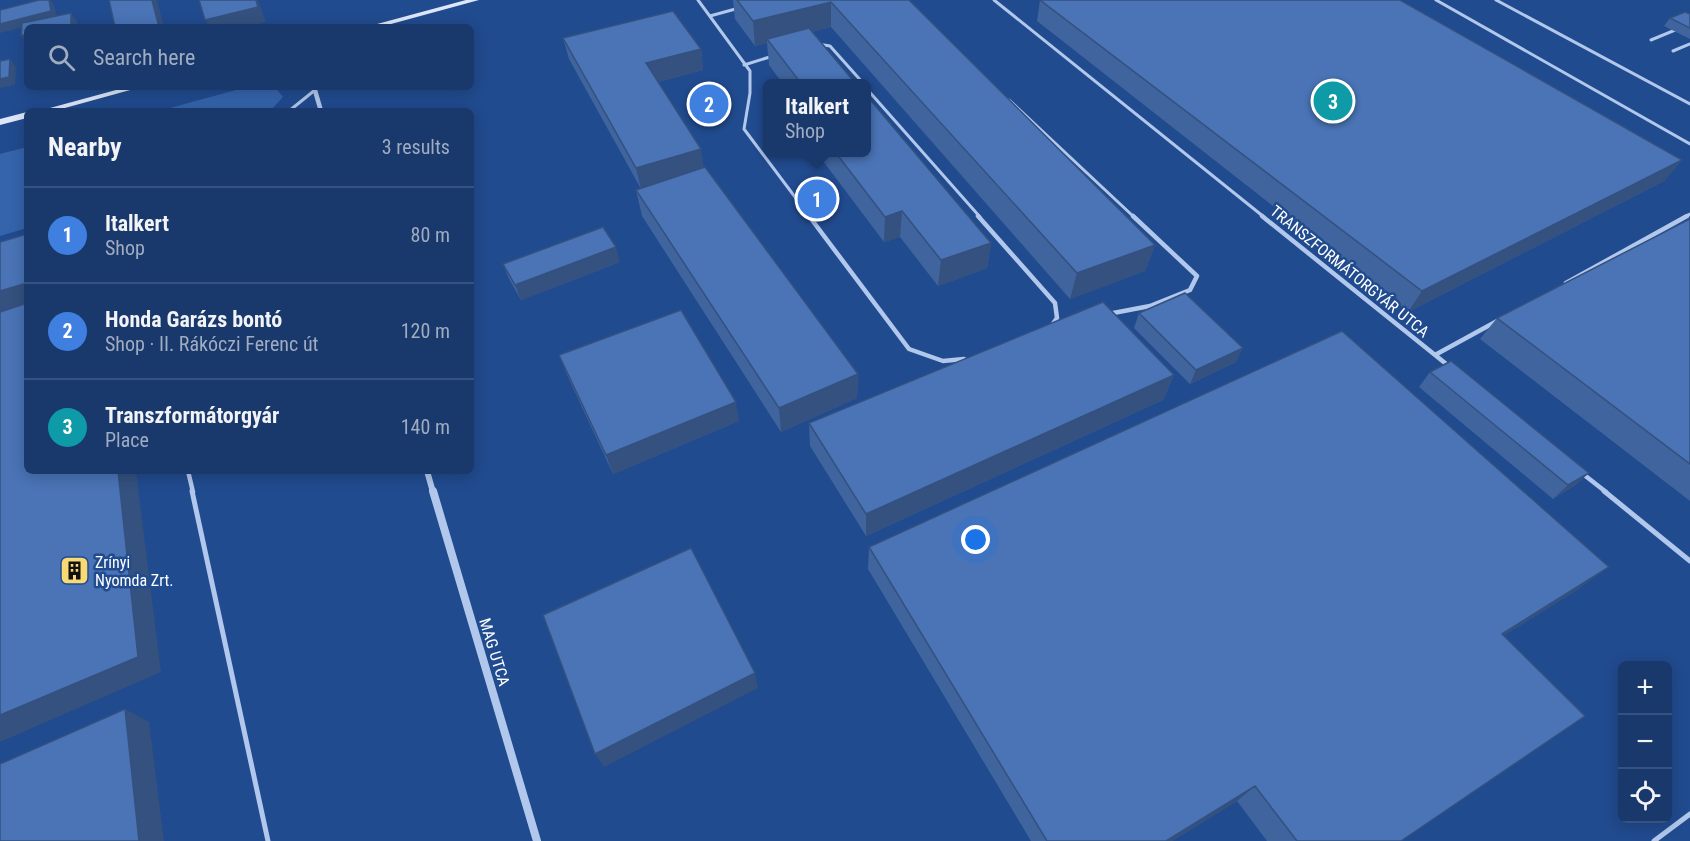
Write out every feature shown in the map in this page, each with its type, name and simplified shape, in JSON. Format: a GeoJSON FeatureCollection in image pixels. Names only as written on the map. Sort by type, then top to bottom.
{"type":"FeatureCollection","features":[{"type":"Feature","properties":{"kind":"main road"},"geometry":{"type":"LineString","coordinates":[[382,24],[475,0]]}},
{"type":"Feature","properties":{"kind":"main road"},"geometry":{"type":"LineString","coordinates":[[56,108],[125,90]]}},
{"type":"Feature","properties":{"kind":"main road"},"geometry":{"type":"LineString","coordinates":[[0,122],[24,116]]}},
{"type":"Feature","properties":{"kind":"street"},"geometry":{"type":"LineString","coordinates":[[314,90],[320,108]]}},
{"type":"Feature","properties":{"kind":"street","name":"MAG UTCA"},"geometry":{"type":"LineString","coordinates":[[429,474],[537,841]]}},
{"type":"Feature","properties":{"kind":"lane"},"geometry":{"type":"LineString","coordinates":[[698,0],[750,71],[753,84],[744,129],[763,154]]}},
{"type":"Feature","properties":{"kind":"lane","name":"TRANSZFORMÁTORGYÁR UTCA"},"geometry":{"type":"LineString","coordinates":[[994,0],[1453,370]]}},
{"type":"Feature","properties":{"kind":"lane"},"geometry":{"type":"LineString","coordinates":[[1436,0],[1690,144]]}},
{"type":"Feature","properties":{"kind":"lane"},"geometry":{"type":"LineString","coordinates":[[1496,0],[1690,104]]}},
{"type":"Feature","properties":{"kind":"lane"},"geometry":{"type":"LineString","coordinates":[[710,16],[749,5]]}},
{"type":"Feature","properties":{"kind":"lane"},"geometry":{"type":"LineString","coordinates":[[1651,40],[1690,24]]}},
{"type":"Feature","properties":{"kind":"lane"},"geometry":{"type":"LineString","coordinates":[[815,43],[830,46],[859,79]]}},
{"type":"Feature","properties":{"kind":"lane"},"geometry":{"type":"LineString","coordinates":[[1673,51],[1690,44]]}},
{"type":"Feature","properties":{"kind":"lane"},"geometry":{"type":"LineString","coordinates":[[744,65],[774,56]]}},
{"type":"Feature","properties":{"kind":"lane"},"geometry":{"type":"LineString","coordinates":[[292,108],[313,90]]}},
{"type":"Feature","properties":{"kind":"lane"},"geometry":{"type":"LineString","coordinates":[[871,93],[1055,303],[1057,318],[1048,330],[1058,327]]}},
{"type":"Feature","properties":{"kind":"lane"},"geometry":{"type":"LineString","coordinates":[[1006,98],[1197,276],[1190,290],[1150,306],[1097,316]]}},
{"type":"Feature","properties":{"kind":"lane"},"geometry":{"type":"LineString","coordinates":[[765,157],[909,348],[938,361],[958,361],[969,357]]}},
{"type":"Feature","properties":{"kind":"lane"},"geometry":{"type":"LineString","coordinates":[[1557,287],[1690,214]]}},
{"type":"Feature","properties":{"kind":"lane"},"geometry":{"type":"LineString","coordinates":[[1435,355],[1507,316]]}},
{"type":"Feature","properties":{"kind":"lane"},"geometry":{"type":"LineString","coordinates":[[1581,473],[1690,561]]}},
{"type":"Feature","properties":{"kind":"lane"},"geometry":{"type":"LineString","coordinates":[[189,474],[268,841]]}},
{"type":"Feature","properties":{"kind":"lane"},"geometry":{"type":"LineString","coordinates":[[1654,841],[1690,814]]}},
{"type":"Feature","properties":{"kind":"shaded area"},"geometry":{"type":"Polygon","coordinates":[[[236,90],[277,90],[283,97],[273,108],[170,108],[236,90]]]}},
{"type":"Feature","properties":{"kind":"shaded area"},"geometry":{"type":"Polygon","coordinates":[[[24,148],[24,229],[0,236],[0,154],[24,148]]]}},
{"type":"Feature","properties":{"kind":"building"},"geometry":{"type":"Polygon","coordinates":[[[39,0],[49,0],[51,11],[0,24],[0,10],[39,0]]]}},
{"type":"Feature","properties":{"kind":"building"},"geometry":{"type":"Polygon","coordinates":[[[109,0],[152,0],[158,24],[114,24],[109,0]]]}},
{"type":"Feature","properties":{"kind":"building"},"geometry":{"type":"Polygon","coordinates":[[[199,0],[256,0],[258,7],[205,20],[199,0]]]}},
{"type":"Feature","properties":{"kind":"building"},"geometry":{"type":"Polygon","coordinates":[[[737,0],[909,0],[1155,245],[1077,273],[831,2],[753,21],[737,0]]]}},
{"type":"Feature","properties":{"kind":"building"},"geometry":{"type":"Polygon","coordinates":[[[1040,0],[1400,0],[1682,160],[1422,291],[1040,0]]]}},
{"type":"Feature","properties":{"kind":"building"},"geometry":{"type":"Polygon","coordinates":[[[673,11],[701,49],[646,63],[701,149],[636,168],[563,38],[673,11]]]}},
{"type":"Feature","properties":{"kind":"building"},"geometry":{"type":"Polygon","coordinates":[[[1685,12],[1690,14],[1690,28],[1670,18],[1685,12]]]}},
{"type":"Feature","properties":{"kind":"building"},"geometry":{"type":"Polygon","coordinates":[[[71,13],[71,24],[24,24],[24,35],[21,36],[22,23],[71,13]]]}},
{"type":"Feature","properties":{"kind":"building"},"geometry":{"type":"Polygon","coordinates":[[[809,28],[852,79],[798,79],[767,39],[809,28]]]}},
{"type":"Feature","properties":{"kind":"building"},"geometry":{"type":"Polygon","coordinates":[[[10,59],[9,77],[0,79],[0,61],[10,59]]]}},
{"type":"Feature","properties":{"kind":"building"},"geometry":{"type":"Polygon","coordinates":[[[871,101],[991,243],[941,260],[902,211],[885,217],[839,157],[871,157],[871,101]]]}},
{"type":"Feature","properties":{"kind":"building"},"geometry":{"type":"Polygon","coordinates":[[[705,167],[858,374],[779,408],[636,190],[705,167]]]}},
{"type":"Feature","properties":{"kind":"building"},"geometry":{"type":"Polygon","coordinates":[[[1690,219],[1690,464],[1497,318],[1690,219]]]}},
{"type":"Feature","properties":{"kind":"building"},"geometry":{"type":"Polygon","coordinates":[[[603,227],[616,247],[515,285],[503,264],[603,227]]]}},
{"type":"Feature","properties":{"kind":"building"},"geometry":{"type":"Polygon","coordinates":[[[24,235],[24,284],[0,291],[0,242],[24,235]]]}},
{"type":"Feature","properties":{"kind":"building"},"geometry":{"type":"Polygon","coordinates":[[[1185,293],[1243,348],[1196,370],[1139,313],[1185,293]]]}},
{"type":"Feature","properties":{"kind":"building"},"geometry":{"type":"Polygon","coordinates":[[[1103,302],[1174,375],[866,514],[809,423],[1103,302]]]}},
{"type":"Feature","properties":{"kind":"building","name":"Zrínyi Nyomda Zrt."},"geometry":{"type":"Polygon","coordinates":[[[24,304],[24,474],[118,474],[138,657],[0,715],[0,312],[24,304]]]}},
{"type":"Feature","properties":{"kind":"building"},"geometry":{"type":"Polygon","coordinates":[[[681,310],[736,402],[606,455],[559,355],[681,310]]]}},
{"type":"Feature","properties":{"kind":"building"},"geometry":{"type":"Polygon","coordinates":[[[1342,331],[1609,567],[1502,634],[1585,716],[1401,841],[1297,841],[1255,786],[1166,841],[1047,841],[869,547],[1342,331]]]}},
{"type":"Feature","properties":{"kind":"building"},"geometry":{"type":"Polygon","coordinates":[[[1451,361],[1589,473],[1568,485],[1430,372],[1451,361]]]}},
{"type":"Feature","properties":{"kind":"building"},"geometry":{"type":"Polygon","coordinates":[[[691,548],[755,673],[595,754],[543,615],[691,548]]]}},
{"type":"Feature","properties":{"kind":"building"},"geometry":{"type":"Polygon","coordinates":[[[125,709],[139,841],[0,841],[0,764],[125,709]]]}},
{"type":"Feature","properties":{"kind":"place","name":"Transzformátorgyár"},"geometry":{"type":"Point","coordinates":[1333,101]}},
{"type":"Feature","properties":{"kind":"place","name":"Honda Garázs bontó"},"geometry":{"type":"Point","coordinates":[709,104]}},
{"type":"Feature","properties":{"kind":"place","name":"Italkert"},"geometry":{"type":"Point","coordinates":[817,199]}},
{"type":"Feature","properties":{"kind":"place","name":"Zrínyi Nyomda Zrt."},"geometry":{"type":"Point","coordinates":[74,571]}}]}
